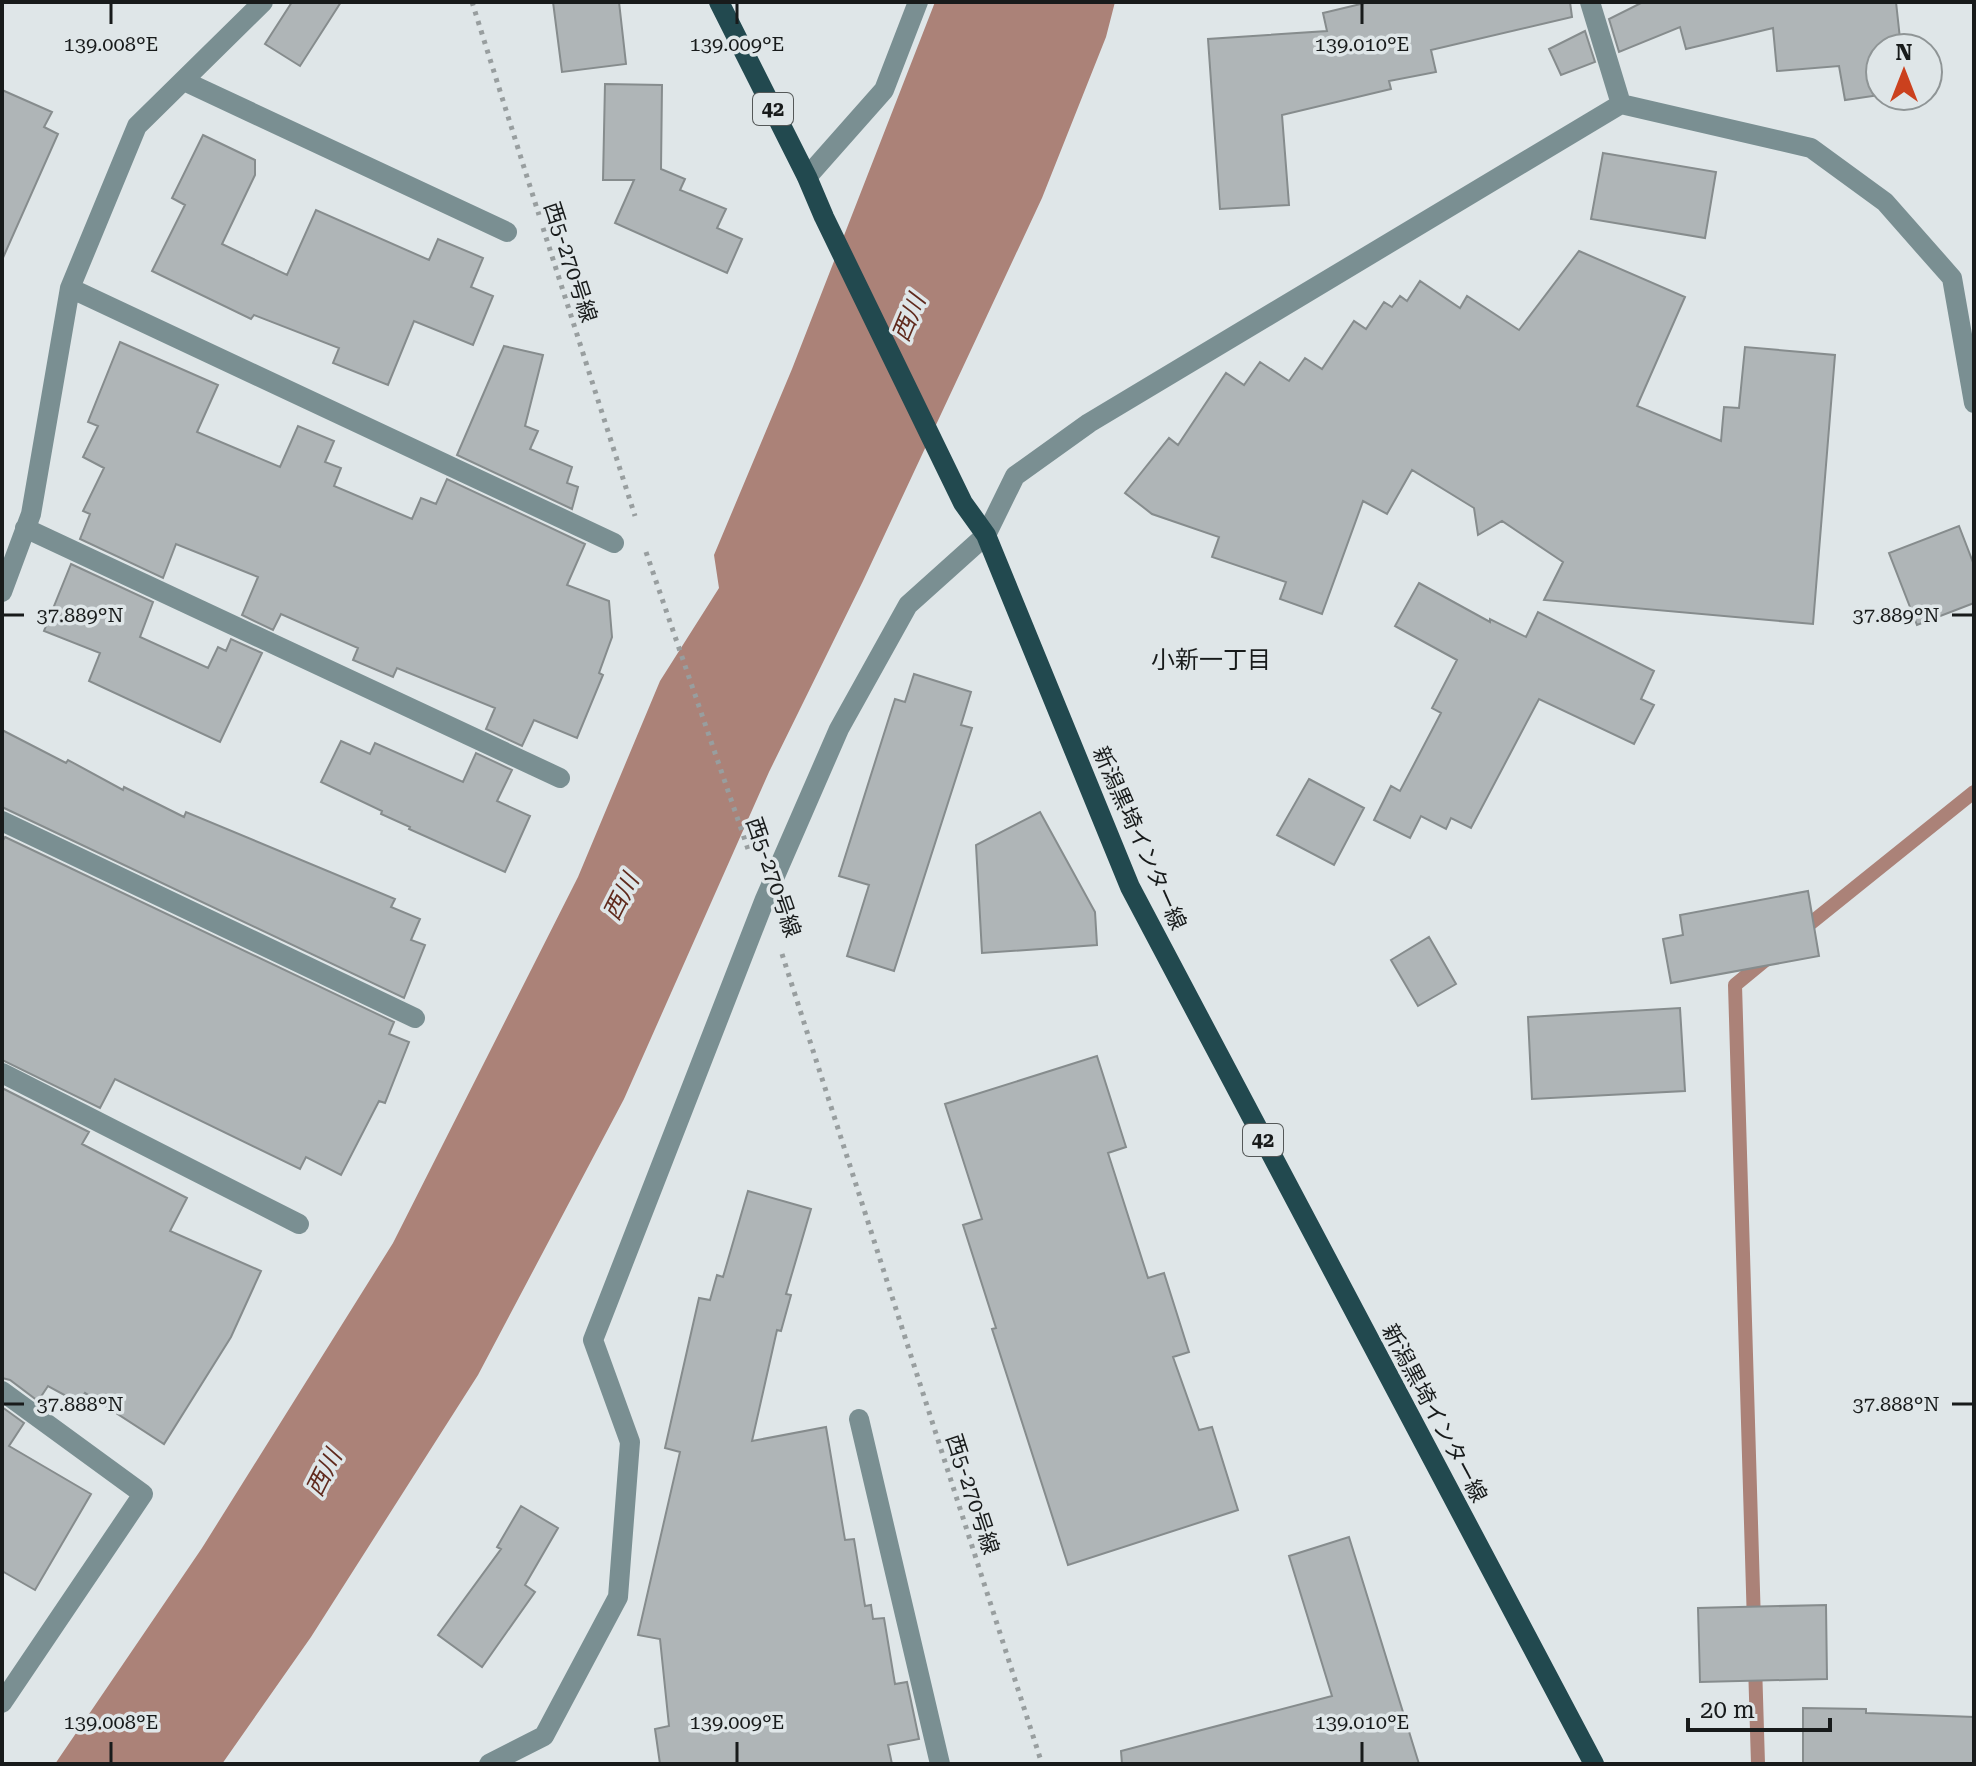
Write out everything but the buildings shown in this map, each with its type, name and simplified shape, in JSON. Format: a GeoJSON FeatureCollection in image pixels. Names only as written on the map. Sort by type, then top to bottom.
{"type":"FeatureCollection","features":[{"type":"Feature","properties":{"kind":"main road","name":"新潟黒埼インター線"},"geometry":{"type":"LineString","coordinates":[[719,2],[807,177],[963,503],[986,535],[1130,887],[1594,1764]]}},
{"type":"Feature","properties":{"kind":"street"},"geometry":{"type":"LineString","coordinates":[[2,592],[31,514],[70,288],[137,126],[263,2]]}},
{"type":"Feature","properties":{"kind":"street"},"geometry":{"type":"LineString","coordinates":[[807,177],[884,90],[918,2]]}},
{"type":"Feature","properties":{"kind":"street"},"geometry":{"type":"LineString","coordinates":[[1590,2],[1621,104]]}},
{"type":"Feature","properties":{"kind":"street"},"geometry":{"type":"LineString","coordinates":[[184,81],[507,232]]}},
{"type":"Feature","properties":{"kind":"street"},"geometry":{"type":"LineString","coordinates":[[489,1764],[544,1736],[618,1597],[630,1442],[593,1340],[765,899],[839,729],[908,605],[986,535],[1015,476],[1089,423],[1621,104],[1811,148],[1885,202],[1952,278],[1974,403]]}},
{"type":"Feature","properties":{"kind":"street"},"geometry":{"type":"LineString","coordinates":[[70,288],[614,543]]}},
{"type":"Feature","properties":{"kind":"street"},"geometry":{"type":"LineString","coordinates":[[25,528],[560,778]]}},
{"type":"Feature","properties":{"kind":"street"},"geometry":{"type":"LineString","coordinates":[[2,821],[415,1018]]}},
{"type":"Feature","properties":{"kind":"street"},"geometry":{"type":"LineString","coordinates":[[2,1073],[299,1224]]}},
{"type":"Feature","properties":{"kind":"street"},"geometry":{"type":"LineString","coordinates":[[2,1391],[143,1494],[2,1703]]}},
{"type":"Feature","properties":{"kind":"street"},"geometry":{"type":"LineString","coordinates":[[859,1419],[940,1764]]}},
{"type":"Feature","properties":{"kind":"path","name":"西5-270号線"},"geometry":{"type":"LineString","coordinates":[[472,2],[637,523]]}},
{"type":"Feature","properties":{"kind":"path","name":"西5-270号線"},"geometry":{"type":"LineString","coordinates":[[642,538],[670,628],[765,899],[1042,1764]]}},
{"type":"Feature","properties":{"kind":"water","name":"西川"},"geometry":{"type":"Polygon","coordinates":[[[935,2],[1115,2],[1106,37],[1042,198],[863,581],[769,772],[624,1099],[478,1375],[311,1637],[222,1764],[55,1764],[202,1548],[393,1243],[578,877],[660,681],[719,588],[714,555],[792,369],[935,2]]]}},
{"type":"Feature","properties":{"kind":"waterway"},"geometry":{"type":"LineString","coordinates":[[1801,931],[1974,792]]}},
{"type":"Feature","properties":{"kind":"waterway"},"geometry":{"type":"LineString","coordinates":[[1754,1624],[1735,985],[1769,957]]}},
{"type":"Feature","properties":{"kind":"waterway"},"geometry":{"type":"LineString","coordinates":[[1755,1664],[1758,1764]]}},
{"type":"Feature","properties":{"kind":"district","name":"小新一丁目"},"geometry":{"type":"Point","coordinates":[1211,660]}}]}
